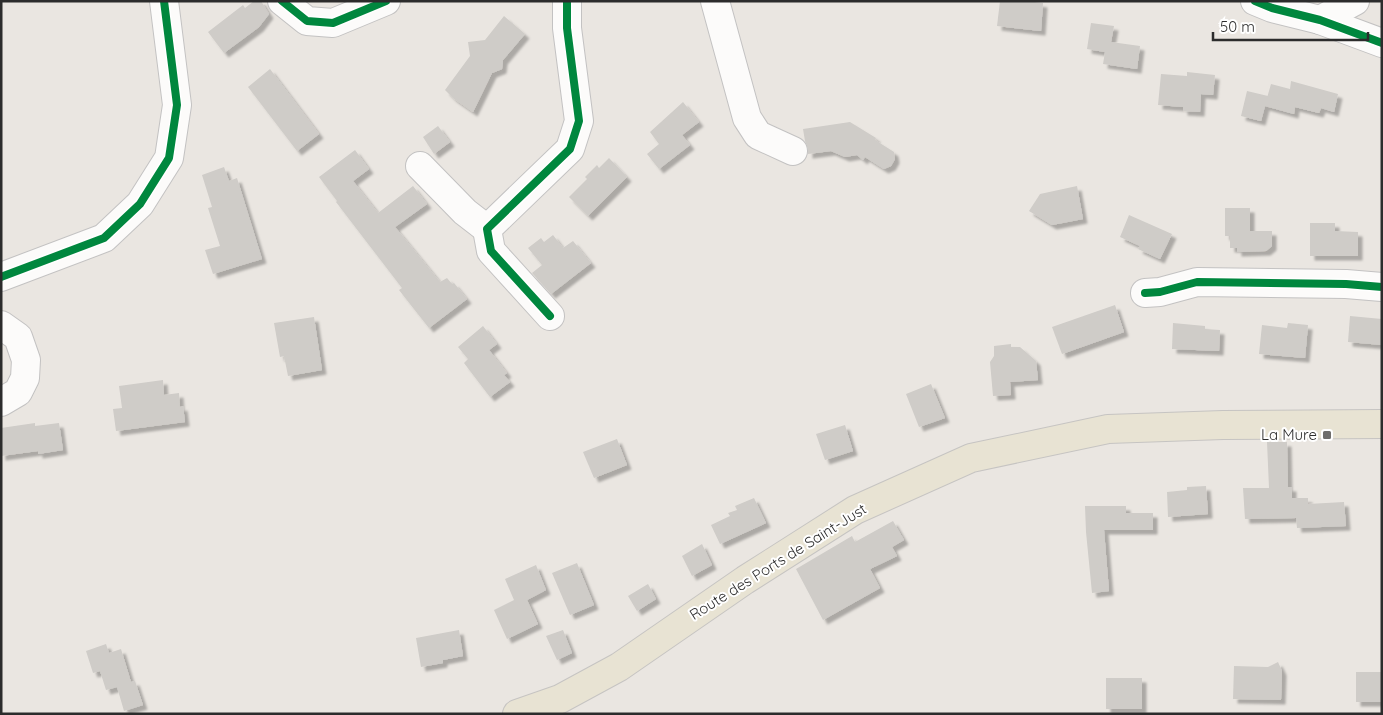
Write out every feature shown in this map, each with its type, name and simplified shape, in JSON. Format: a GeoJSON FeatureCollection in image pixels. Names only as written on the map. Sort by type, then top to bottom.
{"type":"FeatureCollection","features":[{"type":"Feature","properties":{"kind":"main road","name":"Route des Ports de Saint-Just"},"geometry":{"type":"LineString","coordinates":[[517,714],[560,699],[619,667],[745,580],[855,510],[971,458],[1108,429],[1233,425],[1382,424]]}},
{"type":"Feature","properties":{"kind":"street"},"geometry":{"type":"LineString","coordinates":[[1,277],[104,238],[140,204],[169,158],[177,105],[164,1]]}},
{"type":"Feature","properties":{"kind":"street"},"geometry":{"type":"LineString","coordinates":[[282,1],[307,21],[334,23],[386,1]]}},
{"type":"Feature","properties":{"kind":"street"},"geometry":{"type":"LineString","coordinates":[[487,230],[570,149],[579,121],[567,28],[567,1]]}},
{"type":"Feature","properties":{"kind":"street"},"geometry":{"type":"LineString","coordinates":[[715,1],[747,118],[758,135],[793,151]]}},
{"type":"Feature","properties":{"kind":"street"},"geometry":{"type":"LineString","coordinates":[[1255,1],[1272,8],[1320,20],[1382,43]]}},
{"type":"Feature","properties":{"kind":"street"},"geometry":{"type":"LineString","coordinates":[[1320,20],[1356,1]]}},
{"type":"Feature","properties":{"kind":"street"},"geometry":{"type":"LineString","coordinates":[[420,166],[465,212],[487,230],[491,252],[550,316]]}},
{"type":"Feature","properties":{"kind":"street"},"geometry":{"type":"LineString","coordinates":[[1145,293],[1160,292],[1197,282],[1346,284],[1382,287]]}},
{"type":"Feature","properties":{"kind":"street"},"geometry":{"type":"LineString","coordinates":[[1,325],[18,337],[26,360],[25,378],[18,392],[1,402]]}},
{"type":"Feature","properties":{"kind":"building"},"geometry":{"type":"Polygon","coordinates":[[[254,1],[261,1],[269,14],[259,27],[224,53],[208,32],[243,5],[245,8],[254,1]]]}},
{"type":"Feature","properties":{"kind":"building"},"geometry":{"type":"Polygon","coordinates":[[[1000,1],[1043,3],[1041,31],[997,26],[1000,1]]]}},
{"type":"Feature","properties":{"kind":"building"},"geometry":{"type":"Polygon","coordinates":[[[504,16],[525,34],[503,60],[502,69],[492,73],[473,112],[445,90],[470,56],[468,42],[485,40],[504,16]]]}},
{"type":"Feature","properties":{"kind":"building"},"geometry":{"type":"Polygon","coordinates":[[[1091,23],[1114,26],[1111,42],[1140,46],[1137,69],[1103,64],[1105,52],[1087,49],[1091,23]]]}},
{"type":"Feature","properties":{"kind":"building"},"geometry":{"type":"Polygon","coordinates":[[[270,69],[319,134],[297,151],[248,87],[270,69]]]}},
{"type":"Feature","properties":{"kind":"building"},"geometry":{"type":"Polygon","coordinates":[[[1187,72],[1215,75],[1213,95],[1201,94],[1200,112],[1183,111],[1183,107],[1158,105],[1161,74],[1187,76],[1187,72]]]}},
{"type":"Feature","properties":{"kind":"building"},"geometry":{"type":"Polygon","coordinates":[[[1291,81],[1338,94],[1334,112],[1321,108],[1319,113],[1295,107],[1294,114],[1265,106],[1261,121],[1241,116],[1247,91],[1268,96],[1271,84],[1290,89],[1291,81]]]}},
{"type":"Feature","properties":{"kind":"building"},"geometry":{"type":"Polygon","coordinates":[[[683,102],[699,122],[682,135],[690,145],[659,169],[647,154],[659,144],[650,132],[683,102]]]}},
{"type":"Feature","properties":{"kind":"building"},"geometry":{"type":"Polygon","coordinates":[[[850,122],[894,152],[895,159],[891,166],[884,169],[865,157],[863,160],[857,155],[845,157],[831,151],[808,154],[803,129],[850,122]]]}},
{"type":"Feature","properties":{"kind":"building"},"geometry":{"type":"Polygon","coordinates":[[[438,126],[450,142],[434,154],[423,137],[438,126]]]}},
{"type":"Feature","properties":{"kind":"building"},"geometry":{"type":"Polygon","coordinates":[[[355,150],[369,169],[353,181],[378,213],[413,186],[427,204],[395,227],[440,282],[447,278],[452,284],[454,283],[467,299],[429,328],[399,290],[402,288],[319,177],[355,150]]]}},
{"type":"Feature","properties":{"kind":"building"},"geometry":{"type":"Polygon","coordinates":[[[609,158],[627,177],[588,216],[569,197],[587,179],[585,177],[597,165],[599,168],[609,158]]]}},
{"type":"Feature","properties":{"kind":"building"},"geometry":{"type":"Polygon","coordinates":[[[224,167],[229,181],[237,178],[262,259],[213,274],[205,250],[220,246],[208,208],[212,207],[202,175],[224,167]]]}},
{"type":"Feature","properties":{"kind":"building"},"geometry":{"type":"Polygon","coordinates":[[[1077,186],[1083,219],[1052,225],[1029,211],[1040,194],[1077,186]]]}},
{"type":"Feature","properties":{"kind":"building"},"geometry":{"type":"Polygon","coordinates":[[[1225,208],[1250,208],[1250,231],[1272,231],[1272,246],[1266,251],[1237,252],[1237,248],[1230,248],[1230,236],[1225,236],[1225,208]]]}},
{"type":"Feature","properties":{"kind":"building"},"geometry":{"type":"Polygon","coordinates":[[[1129,215],[1172,234],[1160,259],[1138,249],[1140,246],[1120,237],[1129,215]]]}},
{"type":"Feature","properties":{"kind":"building"},"geometry":{"type":"Polygon","coordinates":[[[1310,223],[1335,223],[1335,231],[1358,232],[1358,256],[1310,256],[1310,223]]]}},
{"type":"Feature","properties":{"kind":"building"},"geometry":{"type":"Polygon","coordinates":[[[553,235],[563,248],[573,241],[591,263],[551,294],[532,273],[542,265],[528,248],[541,238],[544,242],[553,235]]]}},
{"type":"Feature","properties":{"kind":"building"},"geometry":{"type":"Polygon","coordinates":[[[1115,305],[1124,332],[1062,354],[1052,327],[1115,305]]]}},
{"type":"Feature","properties":{"kind":"building"},"geometry":{"type":"Polygon","coordinates":[[[1350,316],[1382,319],[1382,345],[1348,342],[1350,316]]]}},
{"type":"Feature","properties":{"kind":"building"},"geometry":{"type":"Polygon","coordinates":[[[314,317],[322,370],[288,376],[284,356],[280,357],[274,323],[314,317]]]}},
{"type":"Feature","properties":{"kind":"building"},"geometry":{"type":"Polygon","coordinates":[[[1173,323],[1205,326],[1205,329],[1220,330],[1219,351],[1172,349],[1173,323]]]}},
{"type":"Feature","properties":{"kind":"building"},"geometry":{"type":"Polygon","coordinates":[[[1288,323],[1308,325],[1305,358],[1259,354],[1262,325],[1287,328],[1288,323]]]}},
{"type":"Feature","properties":{"kind":"building"},"geometry":{"type":"Polygon","coordinates":[[[483,326],[497,344],[489,350],[507,373],[504,375],[510,382],[490,397],[464,363],[468,359],[458,347],[483,326]]]}},
{"type":"Feature","properties":{"kind":"building"},"geometry":{"type":"Polygon","coordinates":[[[1011,344],[1011,347],[1020,347],[1036,361],[1038,380],[1010,382],[1011,395],[993,396],[990,362],[994,356],[994,346],[1011,344]]]}},
{"type":"Feature","properties":{"kind":"building"},"geometry":{"type":"Polygon","coordinates":[[[163,380],[164,395],[179,393],[180,407],[183,406],[185,422],[116,431],[113,409],[122,408],[119,386],[163,380]]]}},
{"type":"Feature","properties":{"kind":"building"},"geometry":{"type":"Polygon","coordinates":[[[931,384],[945,418],[919,427],[906,394],[931,384]]]}},
{"type":"Feature","properties":{"kind":"building"},"geometry":{"type":"Polygon","coordinates":[[[35,423],[35,426],[59,423],[63,450],[38,454],[38,451],[1,456],[1,428],[35,423]]]}},
{"type":"Feature","properties":{"kind":"building"},"geometry":{"type":"Polygon","coordinates":[[[845,425],[853,451],[825,460],[816,434],[845,425]]]}},
{"type":"Feature","properties":{"kind":"building"},"geometry":{"type":"Polygon","coordinates":[[[617,439],[627,465],[594,478],[583,452],[617,439]]]}},
{"type":"Feature","properties":{"kind":"building"},"geometry":{"type":"Polygon","coordinates":[[[1267,442],[1287,442],[1288,487],[1292,487],[1292,498],[1308,498],[1308,504],[1344,502],[1346,526],[1297,528],[1296,518],[1245,519],[1243,488],[1269,488],[1267,442]]]}},
{"type":"Feature","properties":{"kind":"building"},"geometry":{"type":"Polygon","coordinates":[[[1206,486],[1208,514],[1168,517],[1167,492],[1187,490],[1187,487],[1206,486]]]}},
{"type":"Feature","properties":{"kind":"building"},"geometry":{"type":"Polygon","coordinates":[[[754,498],[766,523],[720,544],[711,525],[730,516],[728,513],[737,510],[735,506],[754,498]]]}},
{"type":"Feature","properties":{"kind":"building"},"geometry":{"type":"Polygon","coordinates":[[[1085,506],[1126,506],[1126,513],[1153,513],[1153,530],[1104,530],[1109,591],[1092,593],[1085,506]]]}},
{"type":"Feature","properties":{"kind":"building"},"geometry":{"type":"Polygon","coordinates":[[[893,521],[904,540],[892,547],[897,556],[870,569],[880,588],[823,620],[796,569],[852,536],[855,542],[893,521]]]}},
{"type":"Feature","properties":{"kind":"building"},"geometry":{"type":"Polygon","coordinates":[[[702,544],[712,565],[692,576],[682,556],[702,544]]]}},
{"type":"Feature","properties":{"kind":"building"},"geometry":{"type":"Polygon","coordinates":[[[577,563],[594,605],[570,615],[552,573],[577,563]]]}},
{"type":"Feature","properties":{"kind":"building"},"geometry":{"type":"Polygon","coordinates":[[[536,565],[546,590],[527,600],[538,624],[507,639],[494,610],[514,600],[505,579],[536,565]]]}},
{"type":"Feature","properties":{"kind":"building"},"geometry":{"type":"Polygon","coordinates":[[[648,584],[656,599],[637,611],[628,596],[648,584]]]}},
{"type":"Feature","properties":{"kind":"building"},"geometry":{"type":"Polygon","coordinates":[[[459,630],[463,656],[443,660],[443,663],[421,667],[416,638],[459,630]]]}},
{"type":"Feature","properties":{"kind":"building"},"geometry":{"type":"Polygon","coordinates":[[[563,630],[572,653],[557,660],[546,636],[563,630]]]}},
{"type":"Feature","properties":{"kind":"building"},"geometry":{"type":"Polygon","coordinates":[[[106,644],[109,653],[121,649],[131,682],[135,681],[143,705],[124,711],[117,687],[106,690],[100,671],[93,673],[86,651],[106,644]]]}},
{"type":"Feature","properties":{"kind":"building"},"geometry":{"type":"Polygon","coordinates":[[[1278,662],[1282,671],[1281,700],[1233,699],[1234,666],[1268,667],[1278,662]]]}},
{"type":"Feature","properties":{"kind":"building"},"geometry":{"type":"Polygon","coordinates":[[[1356,672],[1382,672],[1382,702],[1356,702],[1356,672]]]}},
{"type":"Feature","properties":{"kind":"building"},"geometry":{"type":"Polygon","coordinates":[[[1106,678],[1142,678],[1142,709],[1106,709],[1106,678]]]}},
{"type":"Feature","properties":{"kind":"cycle path"},"geometry":{"type":"LineString","coordinates":[[1,277],[104,238],[140,204],[169,158],[177,105],[164,1]]}},
{"type":"Feature","properties":{"kind":"cycle path"},"geometry":{"type":"LineString","coordinates":[[282,1],[307,21],[333,23],[386,1]]}},
{"type":"Feature","properties":{"kind":"cycle path"},"geometry":{"type":"LineString","coordinates":[[550,316],[491,251],[487,229],[570,149],[579,121],[567,28],[567,1]]}},
{"type":"Feature","properties":{"kind":"cycle path"},"geometry":{"type":"LineString","coordinates":[[1255,1],[1272,8],[1320,20],[1382,43]]}},
{"type":"Feature","properties":{"kind":"cycle path"},"geometry":{"type":"LineString","coordinates":[[1145,293],[1160,292],[1197,282],[1346,284],[1382,287]]}},
{"type":"Feature","properties":{"kind":"place","name":"La Mure"},"geometry":{"type":"Point","coordinates":[1327,435]}}]}
